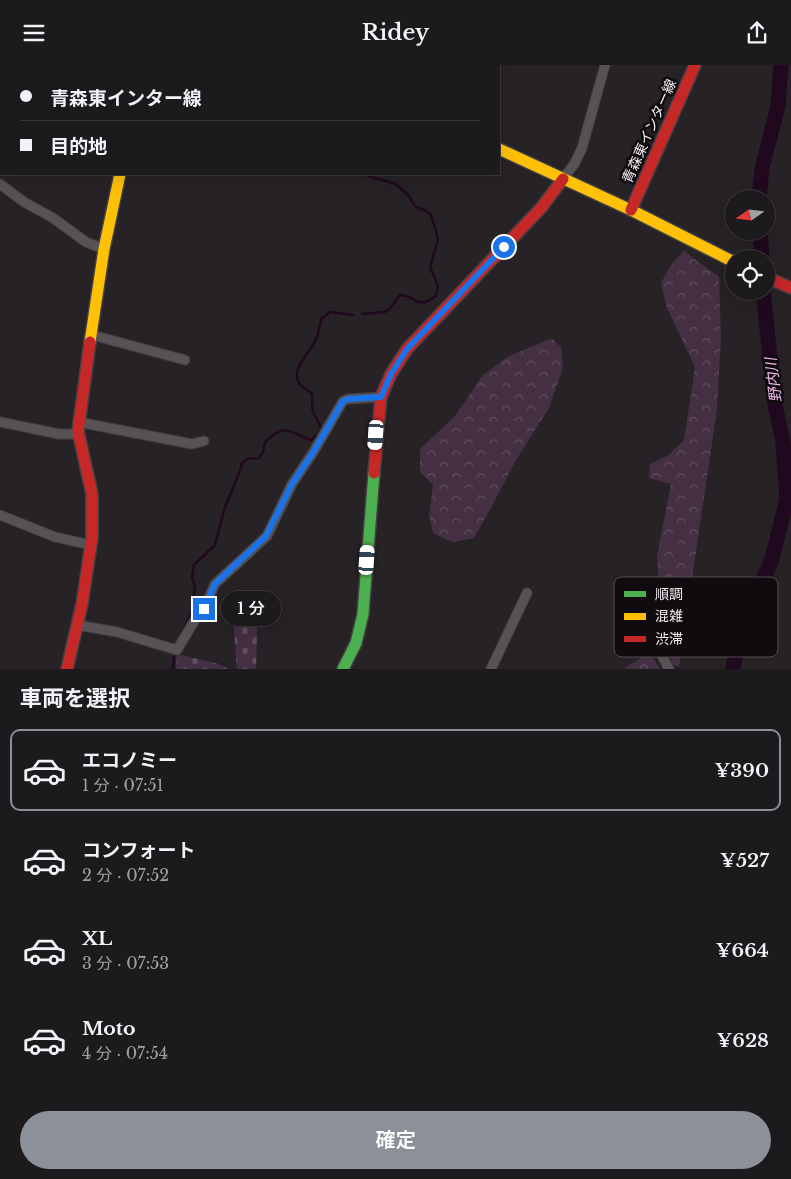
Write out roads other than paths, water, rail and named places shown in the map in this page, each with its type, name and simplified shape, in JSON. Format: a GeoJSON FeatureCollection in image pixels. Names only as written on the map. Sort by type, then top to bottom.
{"type":"FeatureCollection","features":[{"type":"Feature","properties":{"kind":"main road","name":"青森東インター線"},"geometry":{"type":"LineString","coordinates":[[631,210],[695,65]]}},
{"type":"Feature","properties":{"kind":"main road"},"geometry":{"type":"LineString","coordinates":[[500,149],[631,210],[725,257]]}},
{"type":"Feature","properties":{"kind":"main road"},"geometry":{"type":"LineString","coordinates":[[67,669],[91,545],[91,485],[78,428],[104,249],[120,175]]}},
{"type":"Feature","properties":{"kind":"main road"},"geometry":{"type":"LineString","coordinates":[[343,669],[356,643],[363,614],[378,417],[381,397],[391,374],[407,349],[541,208],[563,179]]}},
{"type":"Feature","properties":{"kind":"main road"},"geometry":{"type":"LineString","coordinates":[[775,281],[791,289]]}},
{"type":"Feature","properties":{"kind":"street"},"geometry":{"type":"LineString","coordinates":[[563,179],[575,163],[582,149],[605,65]]}},
{"type":"Feature","properties":{"kind":"street"},"geometry":{"type":"LineString","coordinates":[[0,184],[24,202],[53,218],[86,242],[104,249]]}},
{"type":"Feature","properties":{"kind":"street"},"geometry":{"type":"LineString","coordinates":[[92,335],[185,360]]}},
{"type":"Feature","properties":{"kind":"street"},"geometry":{"type":"LineString","coordinates":[[77,625],[117,632],[177,650],[196,618],[204,609],[215,584],[266,536],[292,484],[343,401],[381,397]]}},
{"type":"Feature","properties":{"kind":"street"},"geometry":{"type":"LineString","coordinates":[[0,422],[60,434],[78,428],[192,444],[204,441]]}},
{"type":"Feature","properties":{"kind":"street"},"geometry":{"type":"LineString","coordinates":[[0,515],[54,537],[91,545]]}},
{"type":"Feature","properties":{"kind":"street"},"geometry":{"type":"LineString","coordinates":[[491,669],[527,593]]}},
{"type":"Feature","properties":{"kind":"street"},"geometry":{"type":"LineString","coordinates":[[663,657],[669,669]]}},
{"type":"Feature","properties":{"kind":"waterway","name":"野内川"},"geometry":{"type":"LineString","coordinates":[[760,190],[762,168],[778,106],[781,65]]}},
{"type":"Feature","properties":{"kind":"waterway"},"geometry":{"type":"LineString","coordinates":[[362,314],[389,310],[400,295],[424,302],[436,296],[438,286],[430,267],[438,240],[431,215],[415,206],[409,196],[396,184],[367,175]]}},
{"type":"Feature","properties":{"kind":"waterway","name":"野内川"},"geometry":{"type":"LineString","coordinates":[[761,240],[761,250]]}},
{"type":"Feature","properties":{"kind":"waterway","name":"野内川"},"geometry":{"type":"LineString","coordinates":[[764,300],[775,405],[783,442],[787,499],[772,559],[764,577]]}},
{"type":"Feature","properties":{"kind":"waterway"},"geometry":{"type":"LineString","coordinates":[[182,633],[192,612],[195,587],[192,577],[194,565],[215,545],[225,507],[242,463],[247,459],[259,458],[263,452],[265,442],[283,430],[311,440],[319,433],[321,429],[312,409],[312,394],[299,383],[297,371],[314,342],[321,319],[330,312],[353,315]]}},
{"type":"Feature","properties":{"kind":"waterway"},"geometry":{"type":"LineString","coordinates":[[173,669],[174,657]]}},
{"type":"Feature","properties":{"kind":"waterway","name":"野内川"},"geometry":{"type":"LineString","coordinates":[[733,669],[735,657]]}}]}
